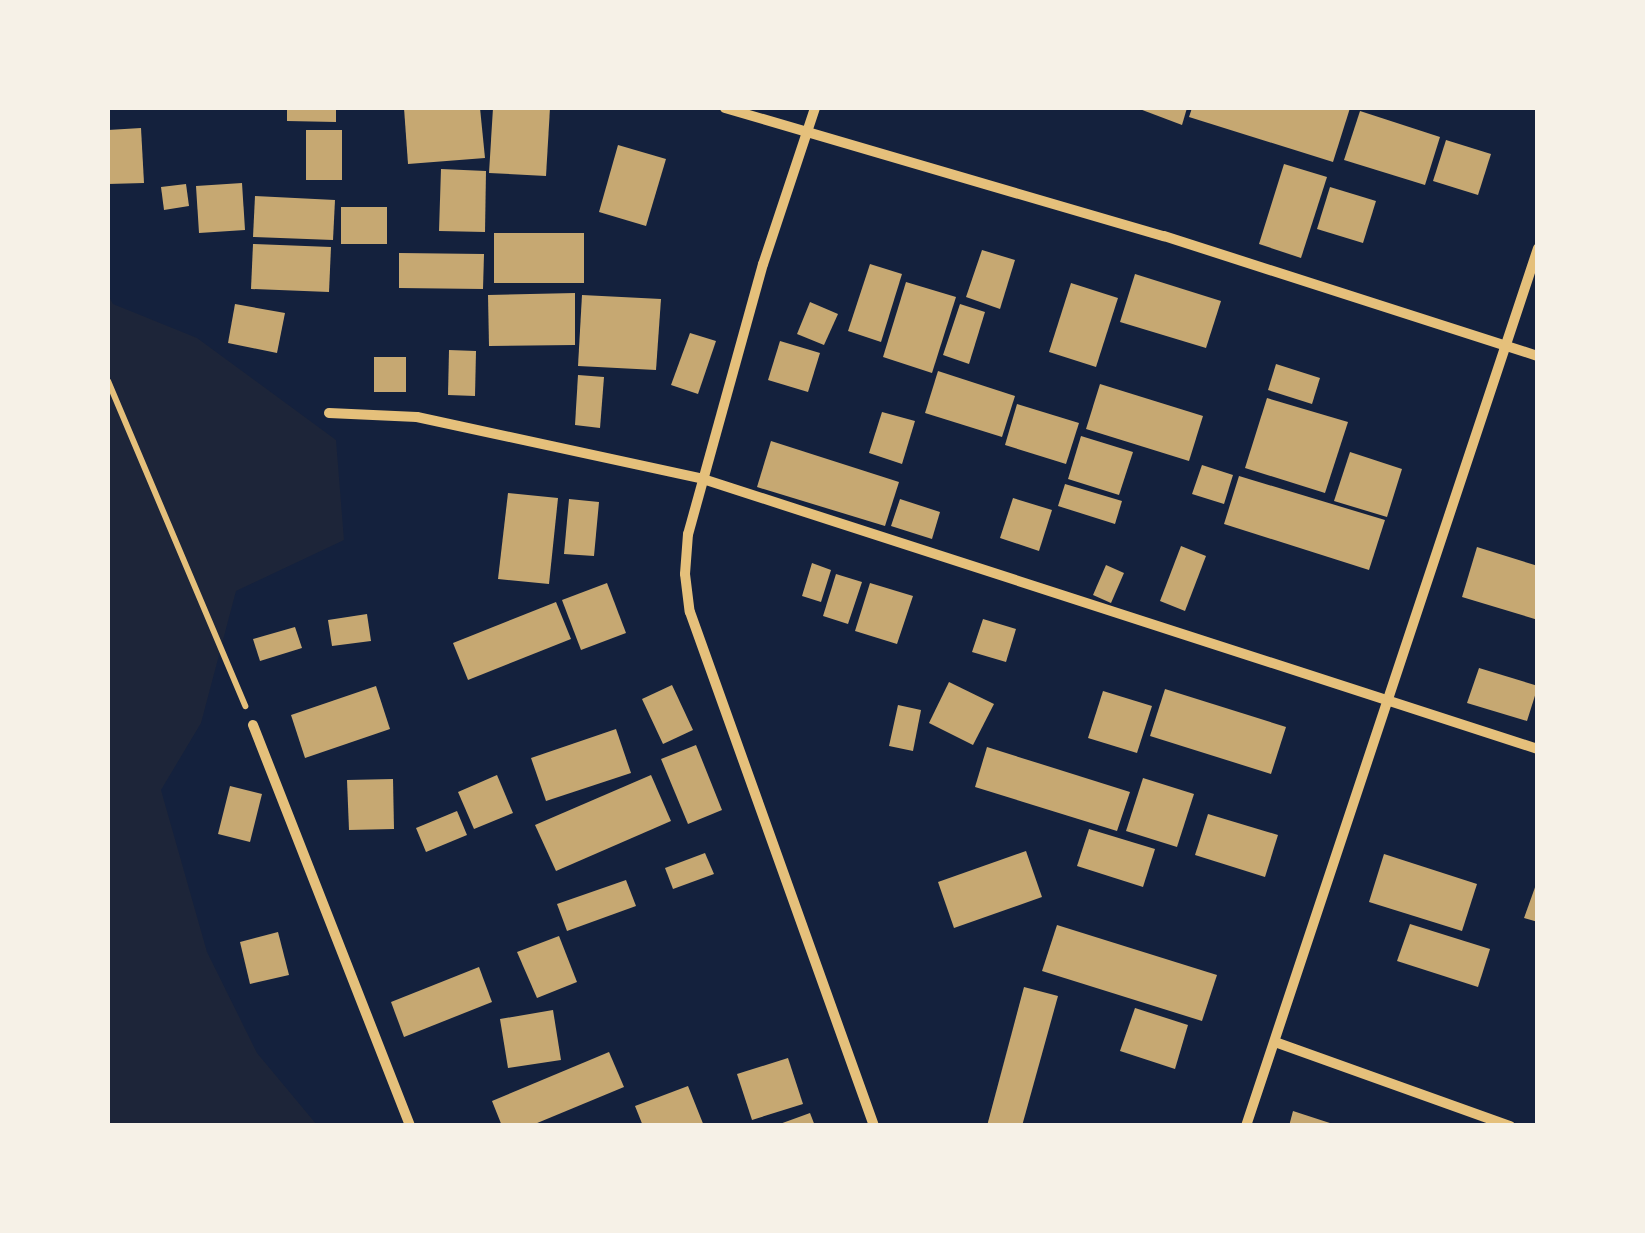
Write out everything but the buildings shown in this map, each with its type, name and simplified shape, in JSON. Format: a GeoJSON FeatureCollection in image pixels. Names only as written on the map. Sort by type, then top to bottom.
{"type":"FeatureCollection","features":[{"type":"Feature","properties":{"kind":"street"},"geometry":{"type":"LineString","coordinates":[[726,108],[1164,236],[1538,356]]}},
{"type":"Feature","properties":{"kind":"street"},"geometry":{"type":"LineString","coordinates":[[815,108],[763,264],[688,534],[685,574],[690,612],[874,1126]]}},
{"type":"Feature","properties":{"kind":"street"},"geometry":{"type":"LineString","coordinates":[[1246,1126],[1538,248]]}},
{"type":"Feature","properties":{"kind":"street"},"geometry":{"type":"LineString","coordinates":[[330,413],[417,417],[704,479],[1538,749]]}},
{"type":"Feature","properties":{"kind":"street"},"geometry":{"type":"LineString","coordinates":[[253,726],[410,1126]]}},
{"type":"Feature","properties":{"kind":"street"},"geometry":{"type":"LineString","coordinates":[[1275,1042],[1510,1126]]}},
{"type":"Feature","properties":{"kind":"path"},"geometry":{"type":"LineString","coordinates":[[108,382],[253,726]]}},
{"type":"Feature","properties":{"kind":"shaded area"},"geometry":{"type":"Polygon","coordinates":[[[108,295],[113,304],[197,338],[336,440],[344,540],[236,591],[201,723],[161,790],[207,952],[257,1053],[317,1125],[108,1125],[108,295]]]}}]}
